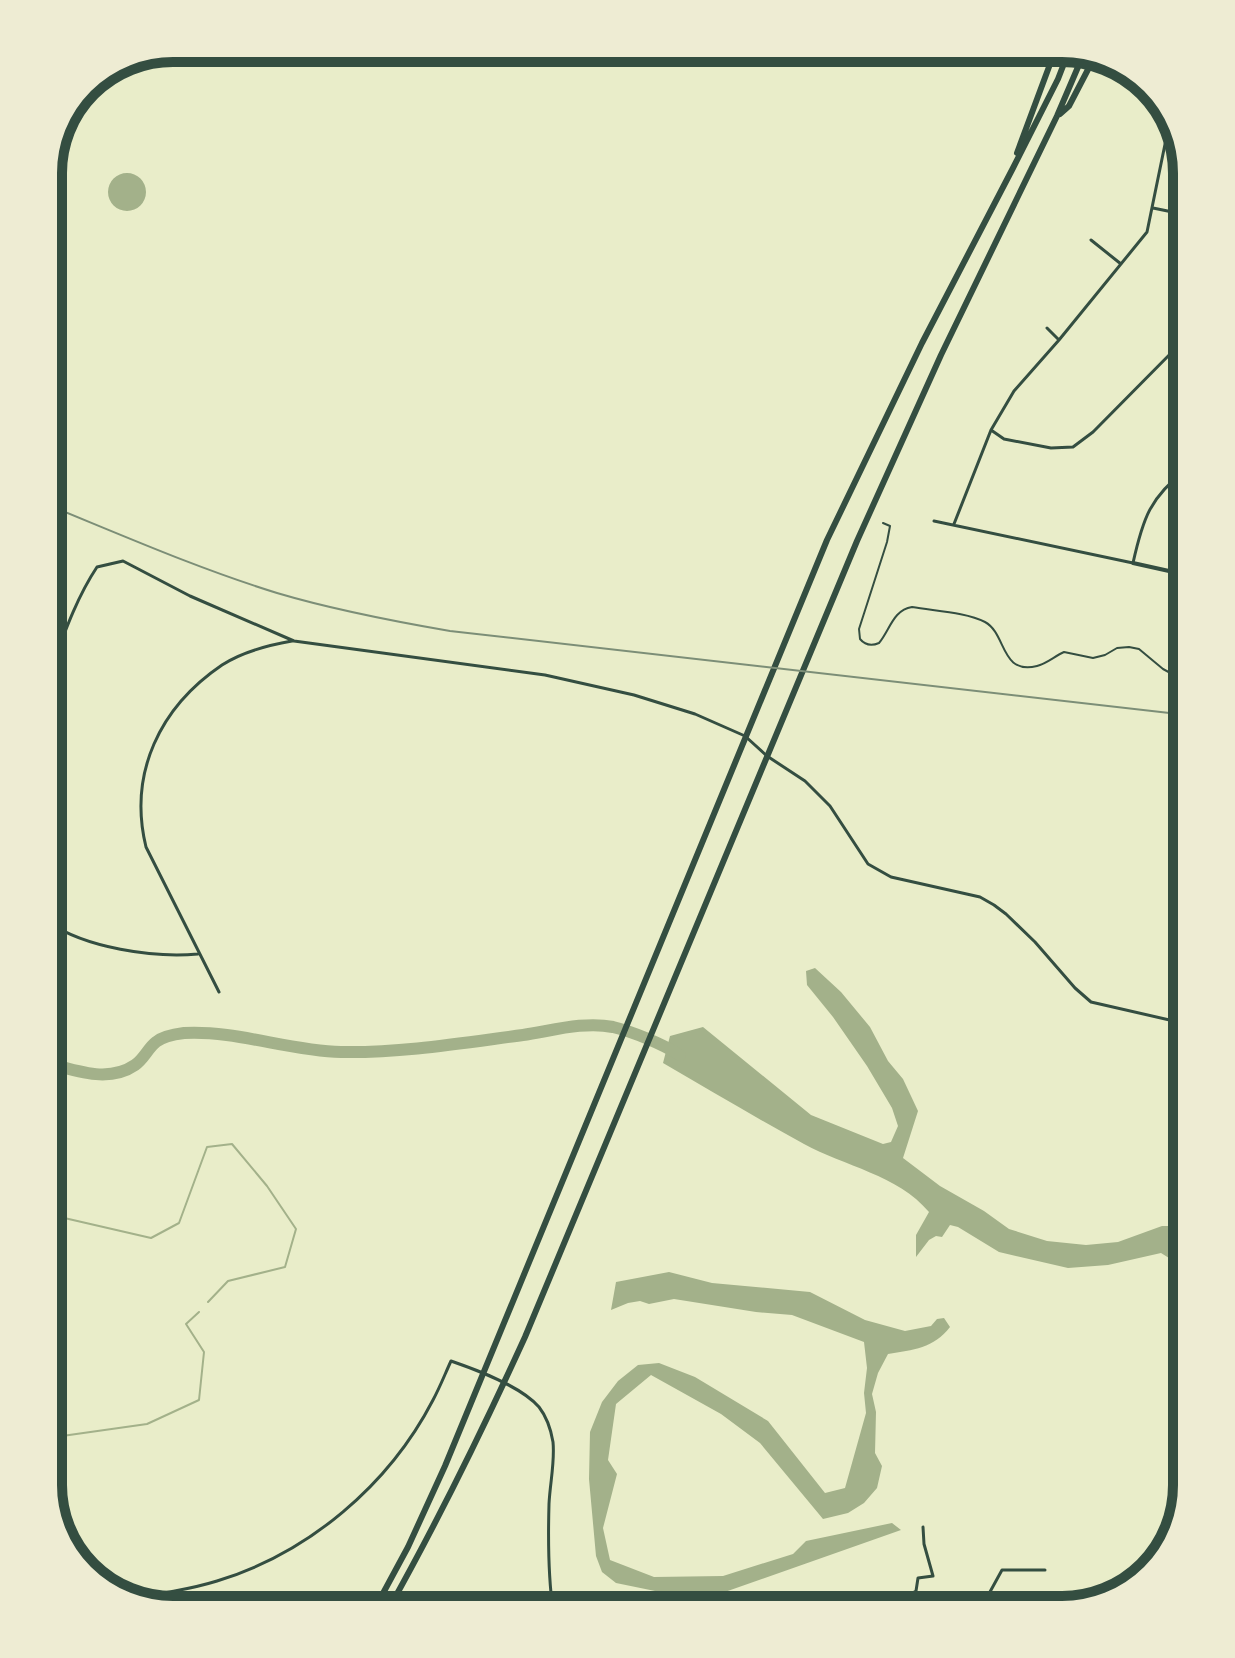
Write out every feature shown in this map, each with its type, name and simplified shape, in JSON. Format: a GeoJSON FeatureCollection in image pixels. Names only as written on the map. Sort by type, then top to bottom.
{"type":"FeatureCollection","features":[{"type":"Feature","properties":{"kind":"highway"},"geometry":{"type":"LineString","coordinates":[[1013,168],[1051,62]]}},
{"type":"Feature","properties":{"kind":"highway"},"geometry":{"type":"LineString","coordinates":[[381,1596],[416,1530],[827,540],[922,343],[1065,62]]}},
{"type":"Feature","properties":{"kind":"highway"},"geometry":{"type":"LineString","coordinates":[[396,1596],[504,1384],[557,1264],[811,650],[916,408],[1079,64]]}},
{"type":"Feature","properties":{"kind":"highway"},"geometry":{"type":"LineString","coordinates":[[1057,116],[1069,106],[1090,66]]}},
{"type":"Feature","properties":{"kind":"street"},"geometry":{"type":"LineString","coordinates":[[954,524],[991,430],[1014,391],[1147,232],[1167,137]]}},
{"type":"Feature","properties":{"kind":"street"},"geometry":{"type":"LineString","coordinates":[[1153,208],[1173,212]]}},
{"type":"Feature","properties":{"kind":"street"},"geometry":{"type":"LineString","coordinates":[[1091,240],[1121,264]]}},
{"type":"Feature","properties":{"kind":"street"},"geometry":{"type":"LineString","coordinates":[[1047,328],[1059,340]]}},
{"type":"Feature","properties":{"kind":"street"},"geometry":{"type":"LineString","coordinates":[[991,430],[1004,439],[1051,448],[1073,447],[1093,432],[1173,351]]}},
{"type":"Feature","properties":{"kind":"street"},"geometry":{"type":"LineString","coordinates":[[1133,563],[1141,529],[1151,507],[1173,480]]}},
{"type":"Feature","properties":{"kind":"street"},"geometry":{"type":"LineString","coordinates":[[934,521],[1173,572]]}},
{"type":"Feature","properties":{"kind":"street"},"geometry":{"type":"LineString","coordinates":[[62,639],[97,567],[123,561],[210,605],[294,641],[545,675],[668,704],[745,736],[767,756],[805,781],[821,795],[843,823],[868,864],[878,872],[980,897],[1006,914],[1091,1002],[1173,1021]]}},
{"type":"Feature","properties":{"kind":"street"},"geometry":{"type":"LineString","coordinates":[[219,992],[146,847],[140,805],[147,762],[167,719],[184,697],[202,681],[224,664],[245,654],[269,645],[294,641]]}},
{"type":"Feature","properties":{"kind":"street"},"geometry":{"type":"LineString","coordinates":[[62,930],[94,942],[148,954],[198,954]]}},
{"type":"Feature","properties":{"kind":"street"},"geometry":{"type":"LineString","coordinates":[[155,1594],[217,1582],[260,1565],[294,1548],[325,1526],[356,1500],[393,1460],[433,1401],[451,1361],[523,1394],[538,1407],[550,1428],[553,1440],[549,1540],[552,1596]]}},
{"type":"Feature","properties":{"kind":"street"},"geometry":{"type":"LineString","coordinates":[[908,1596],[916,1591],[918,1578],[933,1576],[924,1544],[923,1527]]}},
{"type":"Feature","properties":{"kind":"street"},"geometry":{"type":"LineString","coordinates":[[988,1596],[1002,1570],[1045,1570]]}},
{"type":"Feature","properties":{"kind":"path"},"geometry":{"type":"LineString","coordinates":[[883,523],[890,526],[887,542],[859,629],[860,639],[866,644],[879,643],[901,610],[912,607],[986,623],[997,633],[1007,657],[1019,665],[1042,665],[1064,652],[1093,658],[1117,648],[1129,647],[1143,651],[1173,674]]}},
{"type":"Feature","properties":{"kind":"shaded area"},"geometry":{"type":"Polygon","coordinates":[[[127,173],[141,178],[146,192],[141,206],[127,211],[113,206],[108,192],[113,178],[127,173]]]}},
{"type":"Feature","properties":{"kind":"shaded area"},"geometry":{"type":"Polygon","coordinates":[[[815,968],[841,992],[870,1027],[888,1061],[903,1079],[918,1111],[903,1158],[940,1186],[1009,1229],[1047,1241],[1086,1245],[1118,1242],[1162,1226],[1173,1226],[1173,1259],[1161,1253],[1108,1265],[1068,1268],[999,1252],[950,1225],[942,1237],[929,1240],[916,1257],[916,1235],[929,1212],[916,1199],[870,1172],[804,1144],[663,1063],[670,1036],[703,1027],[811,1115],[883,1144],[891,1142],[898,1126],[892,1108],[867,1066],[807,985],[806,971],[815,968]]]}},
{"type":"Feature","properties":{"kind":"shaded area"},"geometry":{"type":"Polygon","coordinates":[[[669,1272],[712,1283],[810,1292],[865,1320],[905,1331],[931,1326],[937,1319],[944,1318],[950,1327],[930,1344],[888,1354],[872,1394],[876,1412],[875,1453],[882,1466],[877,1488],[864,1503],[848,1513],[823,1519],[760,1443],[721,1414],[651,1375],[616,1404],[608,1460],[617,1474],[603,1528],[610,1560],[654,1577],[723,1576],[793,1554],[806,1541],[892,1523],[901,1530],[722,1593],[655,1591],[616,1583],[602,1572],[596,1556],[589,1479],[590,1432],[602,1402],[618,1381],[638,1365],[659,1363],[695,1377],[768,1421],[825,1493],[845,1488],[866,1413],[864,1342],[792,1315],[674,1299],[649,1304],[640,1301],[628,1303],[611,1310],[616,1282],[669,1272]]]}},
{"type":"Feature","properties":{"kind":"waterway"},"geometry":{"type":"LineString","coordinates":[[62,1067],[92,1074],[125,1070],[141,1060],[159,1040],[184,1033],[223,1035],[321,1051],[364,1052],[432,1047],[591,1025],[630,1032],[680,1055]]}},
{"type":"Feature","properties":{"kind":"waterway"},"geometry":{"type":"LineString","coordinates":[[62,1217],[151,1238],[179,1223],[207,1147],[232,1144],[267,1186],[296,1229],[285,1267],[228,1281],[208,1302]]}},
{"type":"Feature","properties":{"kind":"waterway"},"geometry":{"type":"LineString","coordinates":[[62,1436],[147,1424],[199,1400],[204,1352],[186,1324],[199,1312]]}},
{"type":"Feature","properties":{"kind":"railway"},"geometry":{"type":"LineString","coordinates":[[62,511],[162,552],[277,593],[363,615],[450,631],[1173,713]]}}]}
